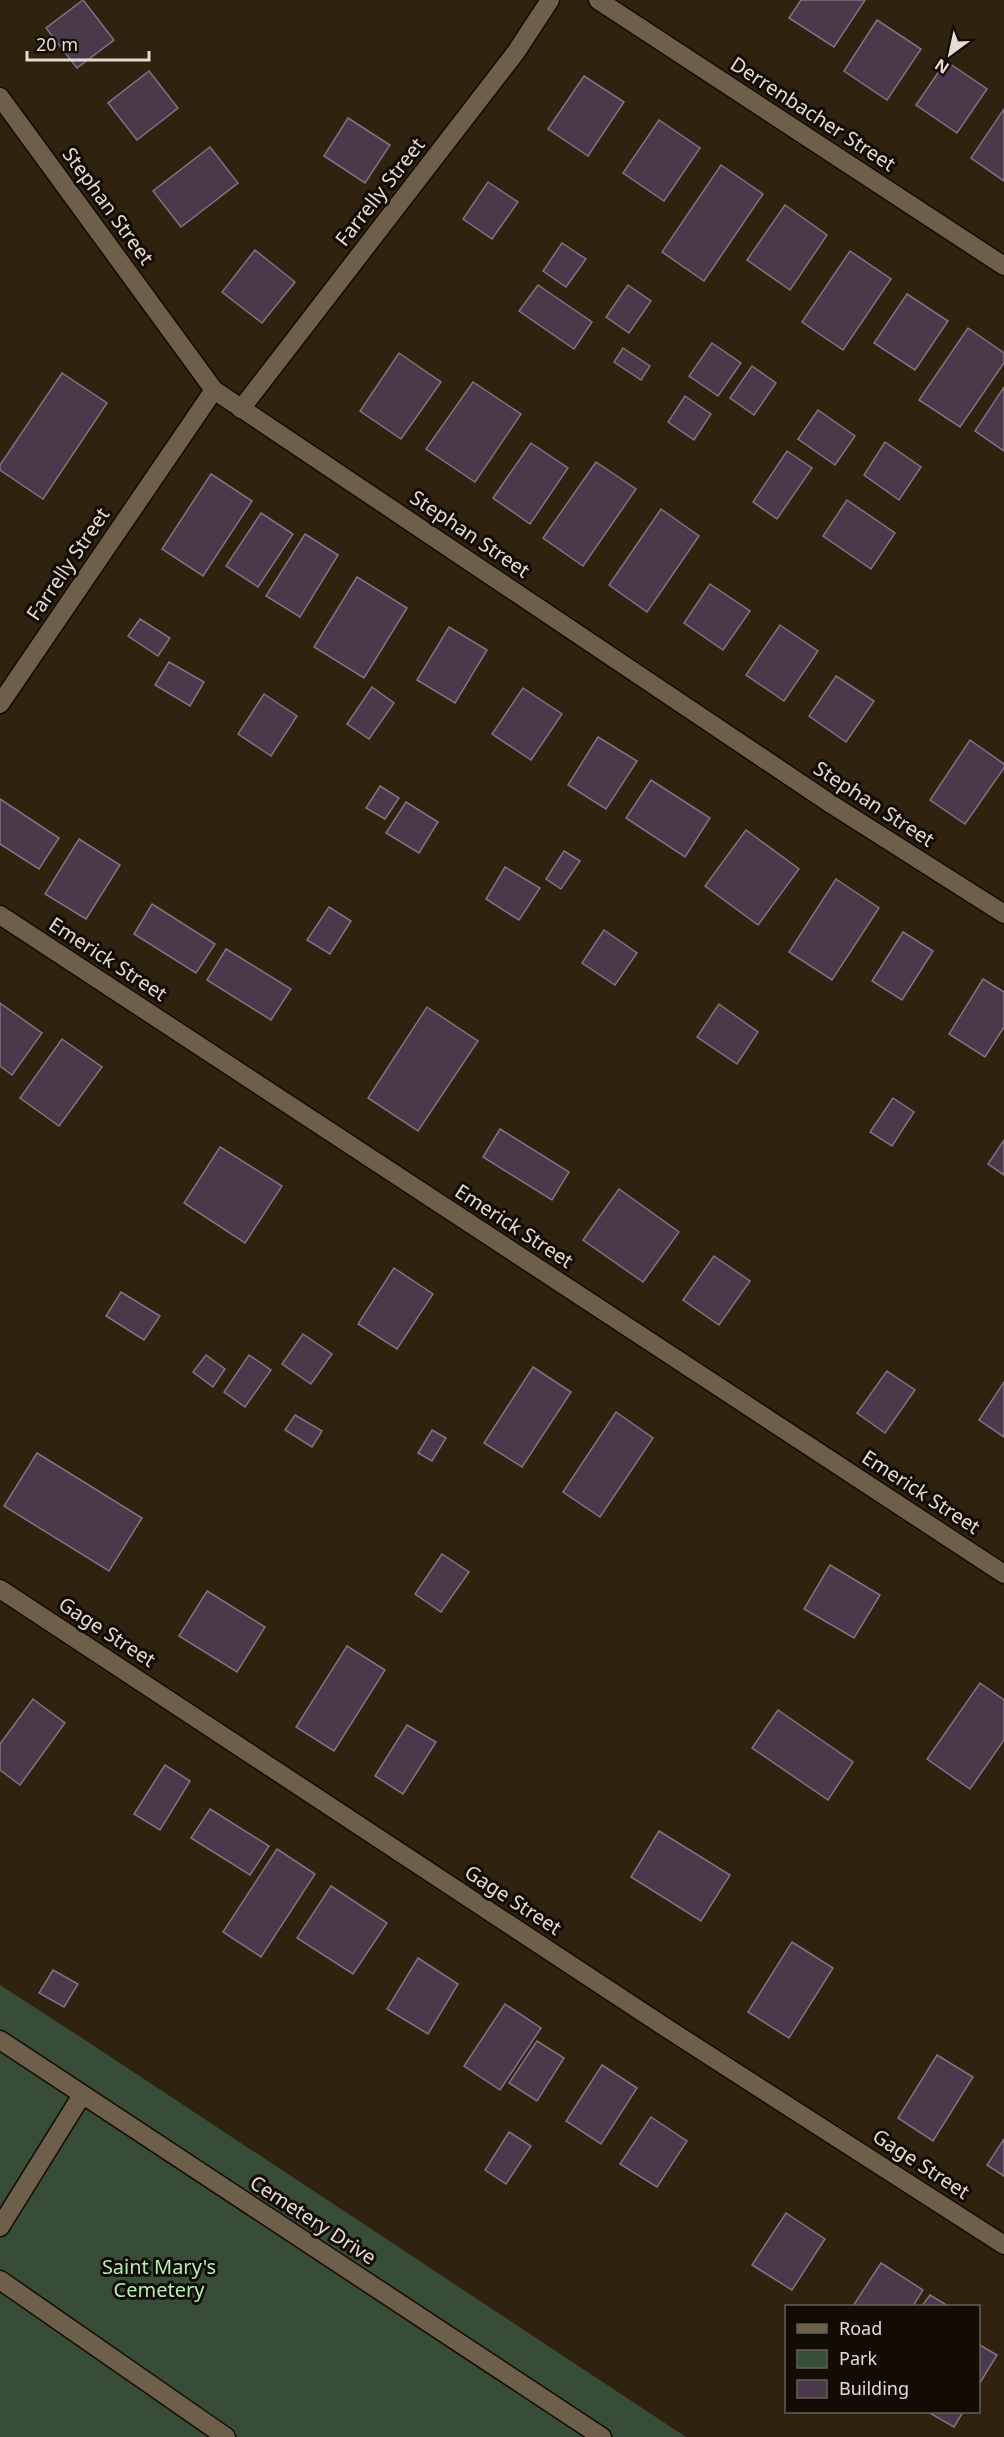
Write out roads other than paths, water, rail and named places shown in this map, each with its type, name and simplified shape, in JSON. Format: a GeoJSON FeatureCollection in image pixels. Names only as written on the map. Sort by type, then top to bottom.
{"type":"FeatureCollection","features":[{"type":"Feature","properties":{"kind":"street","name":"Farrelly Street"},"geometry":{"type":"LineString","coordinates":[[241,408],[516,52],[550,0]]}},
{"type":"Feature","properties":{"kind":"street","name":"Derrenbacher Street"},"geometry":{"type":"LineString","coordinates":[[598,0],[1004,266]]}},
{"type":"Feature","properties":{"kind":"street","name":"Stephan Street"},"geometry":{"type":"LineString","coordinates":[[0,97],[214,390],[831,804],[1004,914]]}},
{"type":"Feature","properties":{"kind":"street","name":"Farrelly Street"},"geometry":{"type":"LineString","coordinates":[[0,704],[214,390]]}},
{"type":"Feature","properties":{"kind":"street","name":"Emerick Street"},"geometry":{"type":"LineString","coordinates":[[0,915],[1004,1574]]}},
{"type":"Feature","properties":{"kind":"street","name":"Gage Street"},"geometry":{"type":"LineString","coordinates":[[0,1589],[668,2030],[1004,2245]]}},
{"type":"Feature","properties":{"kind":"street","name":"Cemetery Drive"},"geometry":{"type":"LineString","coordinates":[[0,2040],[602,2437]]}},
{"type":"Feature","properties":{"kind":"street"},"geometry":{"type":"LineString","coordinates":[[0,2227],[82,2095]]}},
{"type":"Feature","properties":{"kind":"street"},"geometry":{"type":"LineString","coordinates":[[0,2280],[226,2437]]}},
{"type":"Feature","properties":{"kind":"park label","name":"Saint Mary's Cemetery"},"geometry":{"type":"Point","coordinates":[159,2278]}}]}
